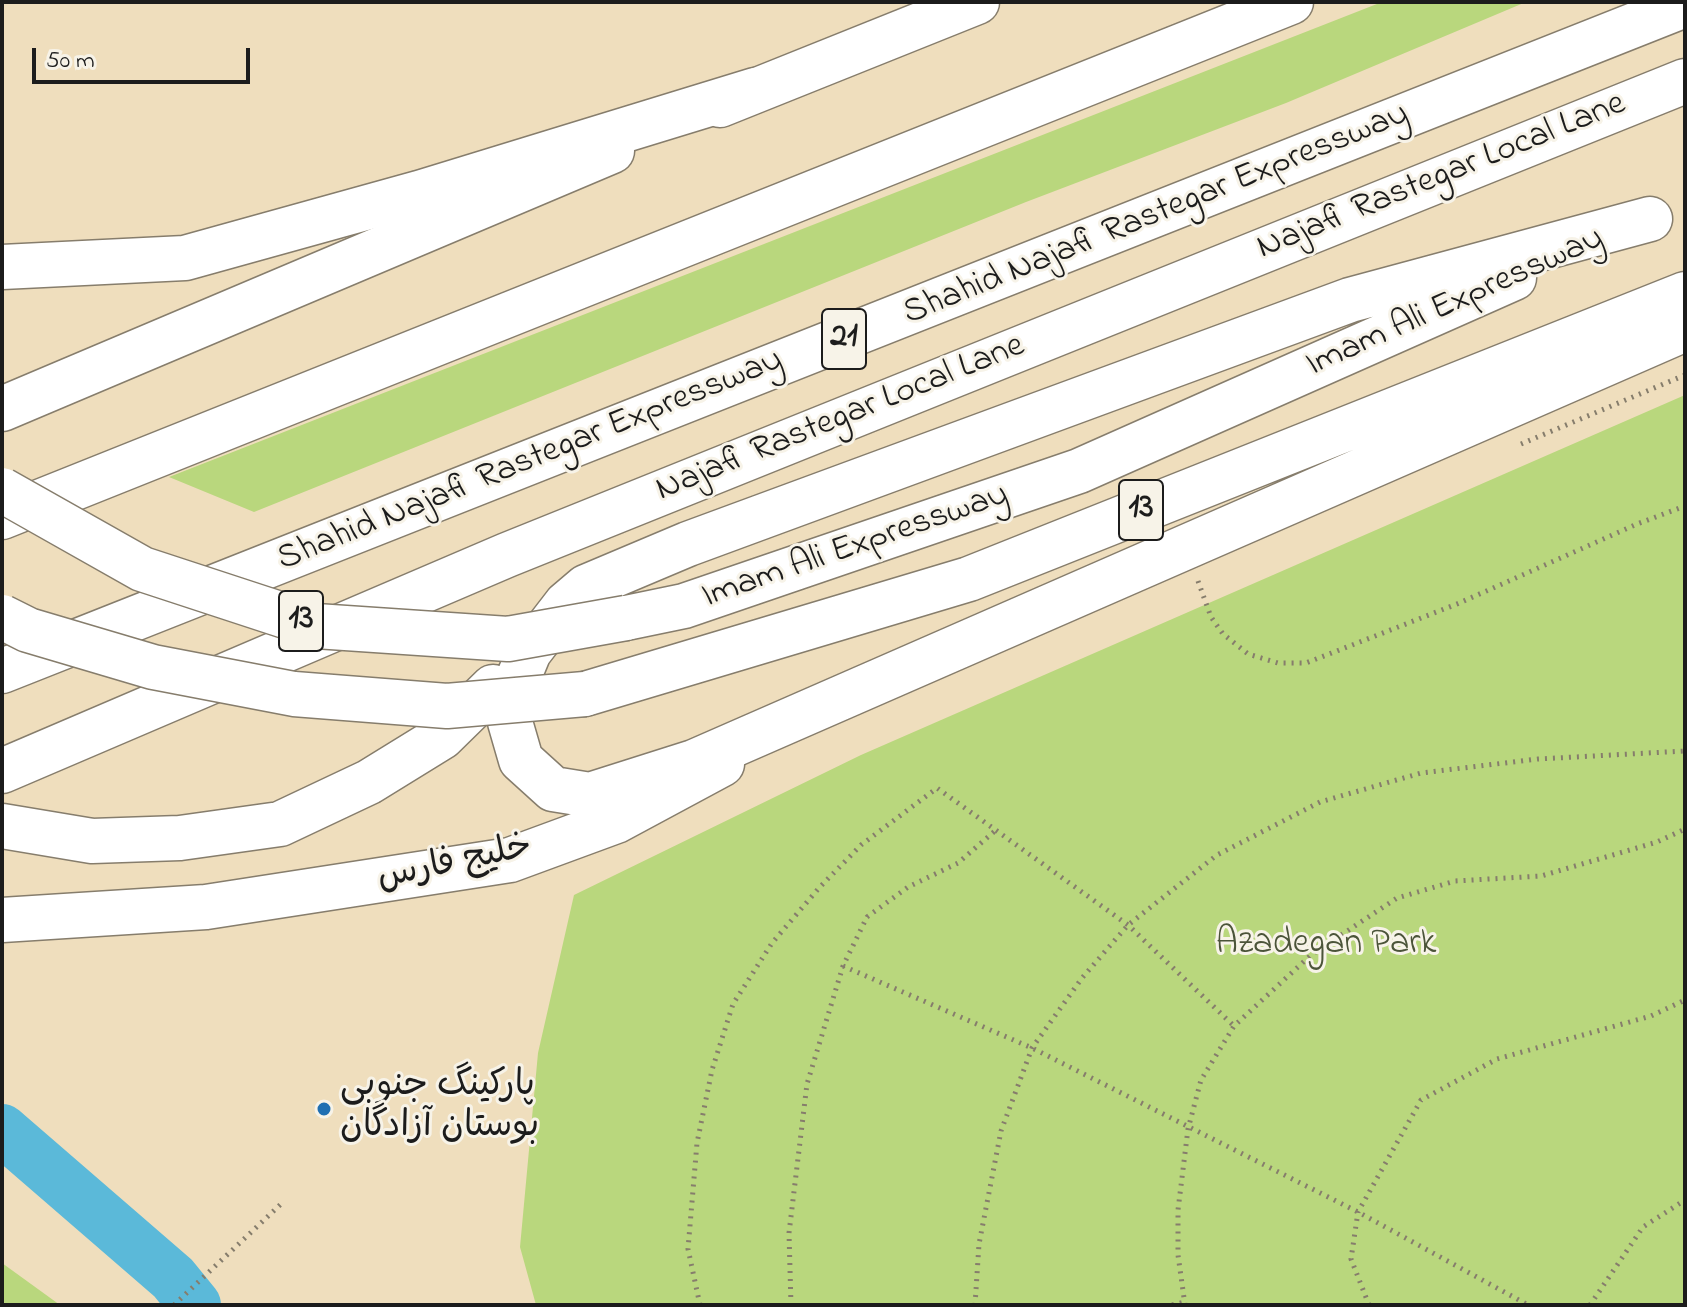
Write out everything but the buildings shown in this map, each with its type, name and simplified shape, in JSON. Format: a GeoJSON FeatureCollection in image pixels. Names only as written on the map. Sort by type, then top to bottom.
{"type":"FeatureCollection","features":[{"type":"Feature","properties":{"kind":"main road"},"geometry":{"type":"LineString","coordinates":[[2,409],[755,90],[977,2]]}},
{"type":"Feature","properties":{"kind":"main road"},"geometry":{"type":"LineString","coordinates":[[2,517],[1291,2]]}},
{"type":"Feature","properties":{"kind":"main road","name":"Shahid Najafi Rastegar Expressway"},"geometry":{"type":"LineString","coordinates":[[2,671],[1685,5]]}},
{"type":"Feature","properties":{"kind":"main road","name":"Najafi Rastegar Local Lane"},"geometry":{"type":"LineString","coordinates":[[2,771],[507,555],[1685,81]]}},
{"type":"Feature","properties":{"kind":"main road"},"geometry":{"type":"LineString","coordinates":[[2,267],[185,258],[419,193],[755,90]]}},
{"type":"Feature","properties":{"kind":"main road"},"geometry":{"type":"LineString","coordinates":[[2,826],[92,841],[180,838],[280,824],[369,782],[442,737],[529,652],[566,604],[586,587],[688,544],[1350,300],[1668,212]]}},
{"type":"Feature","properties":{"kind":"main road","name":"Imam Ali Expressway"},"geometry":{"type":"LineString","coordinates":[[2,490],[142,569],[316,626],[508,639],[684,606],[1079,471],[1668,212]]}},
{"type":"Feature","properties":{"kind":"main road","name":"Imam Ali Expressway"},"geometry":{"type":"LineString","coordinates":[[2,617],[28,630],[153,667],[294,694],[447,706],[585,694],[969,579],[1685,294]]}},
{"type":"Feature","properties":{"kind":"main road"},"geometry":{"type":"LineString","coordinates":[[529,652],[510,722],[521,760],[553,789],[590,795],[694,762],[1685,329]]}},
{"type":"Feature","properties":{"kind":"main road","name":"خلیج فارس"},"geometry":{"type":"LineString","coordinates":[[2,920],[206,907],[510,860],[616,821],[871,685]]}},
{"type":"Feature","properties":{"kind":"path"},"geometry":{"type":"LineString","coordinates":[[1198,580],[1211,617],[1223,634],[1248,654],[1278,663],[1306,663],[1457,604],[1637,524],[1685,506]]}},
{"type":"Feature","properties":{"kind":"path"},"geometry":{"type":"LineString","coordinates":[[975,1305],[979,1244],[1001,1131],[1032,1048],[1082,978],[1128,925],[1217,855],[1320,802],[1421,773],[1538,759],[1685,751]]}},
{"type":"Feature","properties":{"kind":"path"},"geometry":{"type":"LineString","coordinates":[[700,1305],[688,1249],[697,1143],[712,1070],[733,1004],[772,943],[819,888],[861,845],[937,788],[1128,925],[1234,1026]]}},
{"type":"Feature","properties":{"kind":"path"},"geometry":{"type":"LineString","coordinates":[[1172,1305],[1185,1304],[1178,1255],[1178,1210],[1188,1129],[1201,1080],[1234,1026],[1311,955],[1397,898],[1455,881],[1541,876],[1657,842],[1685,829]]}},
{"type":"Feature","properties":{"kind":"path"},"geometry":{"type":"LineString","coordinates":[[791,1305],[789,1233],[807,1084],[843,966],[867,917],[908,887],[958,863],[996,830]]}},
{"type":"Feature","properties":{"kind":"path"},"geometry":{"type":"LineString","coordinates":[[843,966],[1032,1048],[1358,1212],[1528,1305]]}},
{"type":"Feature","properties":{"kind":"path"},"geometry":{"type":"LineString","coordinates":[[1369,1305],[1351,1259],[1358,1212],[1421,1100],[1497,1059],[1651,1016],[1685,1000]]}},
{"type":"Feature","properties":{"kind":"path"},"geometry":{"type":"LineString","coordinates":[[1590,1305],[1643,1227],[1685,1200]]}},
{"type":"Feature","properties":{"kind":"path"},"geometry":{"type":"LineString","coordinates":[[174,1305],[282,1203]]}},
{"type":"Feature","properties":{"kind":"green space"},"geometry":{"type":"Polygon","coordinates":[[[1382,2],[1526,2],[1286,103],[1026,202],[254,512],[169,477],[1382,2]]]}},
{"type":"Feature","properties":{"kind":"green space","name":"Azadegan Park"},"geometry":{"type":"Polygon","coordinates":[[[1685,395],[1685,1305],[536,1305],[520,1247],[538,1053],[574,895],[861,755],[1685,395]]]}},
{"type":"Feature","properties":{"kind":"green space"},"geometry":{"type":"Polygon","coordinates":[[[2,1263],[60,1305],[2,1305],[2,1263]]]}},
{"type":"Feature","properties":{"kind":"waterway"},"geometry":{"type":"LineString","coordinates":[[2,1130],[173,1278],[195,1305]]}},
{"type":"Feature","properties":{"kind":"place","name":"پارکینگ جنوبی بوستان آزادگان"},"geometry":{"type":"Point","coordinates":[324,1109]}}]}
